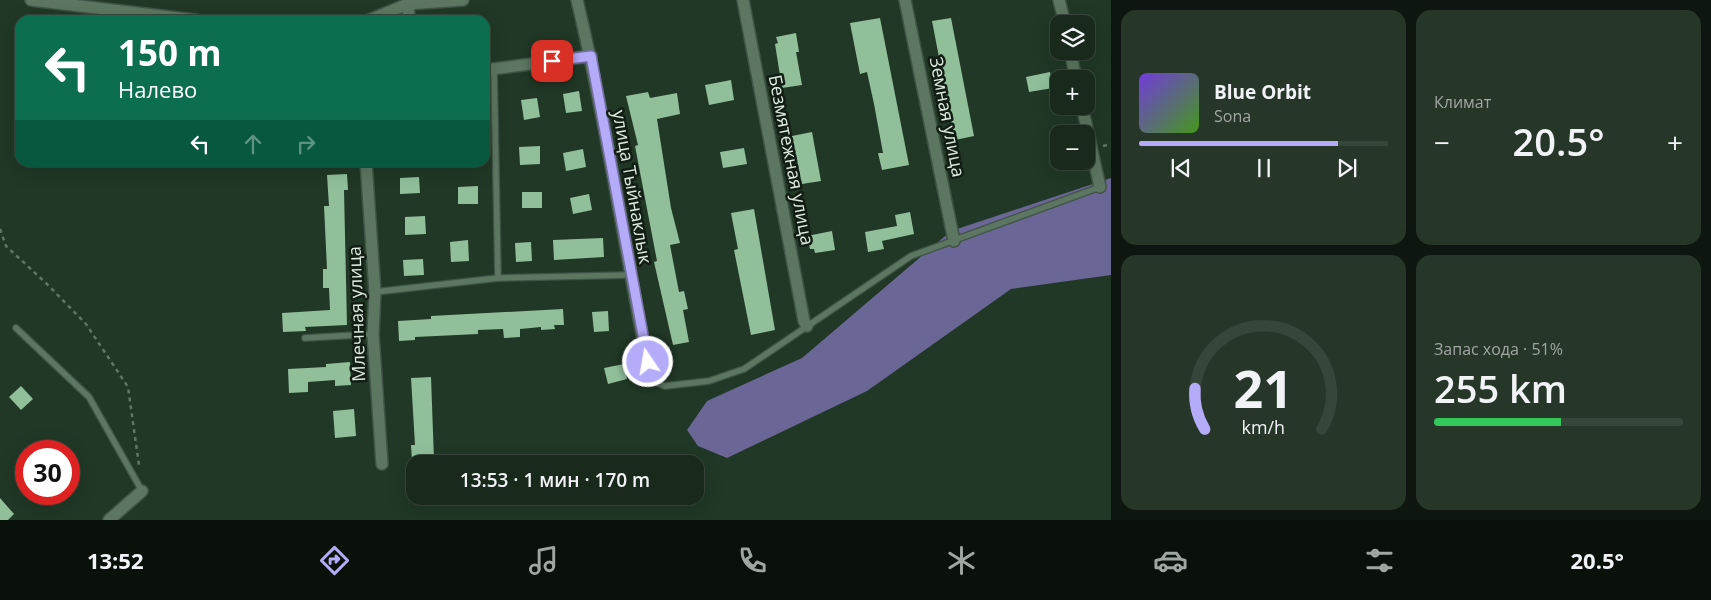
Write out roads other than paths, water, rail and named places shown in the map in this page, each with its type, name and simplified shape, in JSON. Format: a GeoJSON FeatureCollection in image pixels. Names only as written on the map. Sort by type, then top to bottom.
{"type":"FeatureCollection","features":[{"type":"Feature","properties":{"kind":"street"},"geometry":{"type":"LineString","coordinates":[[31,0],[154,15]]}},
{"type":"Feature","properties":{"kind":"street"},"geometry":{"type":"LineString","coordinates":[[379,15],[408,2],[463,0]]}},
{"type":"Feature","properties":{"kind":"street","name":"улица Тыйнаклык"},"geometry":{"type":"LineString","coordinates":[[577,0],[591,56],[630,276],[651,380]]}},
{"type":"Feature","properties":{"kind":"street","name":"Безмятежная улица"},"geometry":{"type":"LineString","coordinates":[[743,0],[804,321],[808,326]]}},
{"type":"Feature","properties":{"kind":"street","name":"Земная улица"},"geometry":{"type":"LineString","coordinates":[[905,0],[954,242]]}},
{"type":"Feature","properties":{"kind":"street"},"geometry":{"type":"LineString","coordinates":[[1060,0],[1062,15]]}},
{"type":"Feature","properties":{"kind":"street"},"geometry":{"type":"LineString","coordinates":[[408,2],[409,15]]}},
{"type":"Feature","properties":{"kind":"street"},"geometry":{"type":"LineString","coordinates":[[490,69],[591,56]]}},
{"type":"Feature","properties":{"kind":"street"},"geometry":{"type":"LineString","coordinates":[[1084,115],[1100,187]]}},
{"type":"Feature","properties":{"kind":"street","name":"Млечная улица"},"geometry":{"type":"LineString","coordinates":[[366,167],[375,292],[373,334],[382,464]]}},
{"type":"Feature","properties":{"kind":"street"},"geometry":{"type":"LineString","coordinates":[[109,520],[142,491]]}},
{"type":"Feature","properties":{"kind":"lane"},"geometry":{"type":"LineString","coordinates":[[490,92],[498,278]]}},
{"type":"Feature","properties":{"kind":"lane"},"geometry":{"type":"LineString","coordinates":[[651,380],[665,386],[700,382],[744,370],[911,256],[954,242],[1100,187]]}},
{"type":"Feature","properties":{"kind":"lane"},"geometry":{"type":"LineString","coordinates":[[375,292],[498,278],[630,276]]}},
{"type":"Feature","properties":{"kind":"lane"},"geometry":{"type":"LineString","coordinates":[[16,328],[89,397],[142,491]]}},
{"type":"Feature","properties":{"kind":"lane"},"geometry":{"type":"LineString","coordinates":[[306,338],[373,334]]}}]}
